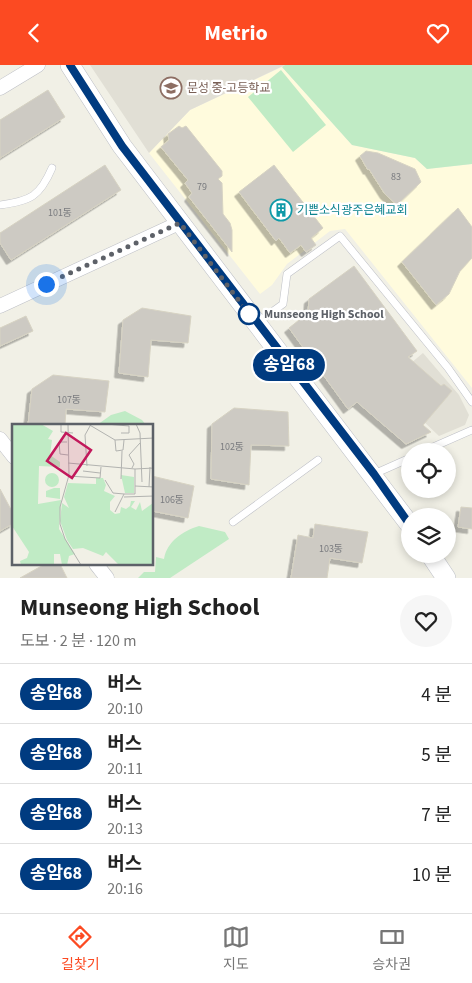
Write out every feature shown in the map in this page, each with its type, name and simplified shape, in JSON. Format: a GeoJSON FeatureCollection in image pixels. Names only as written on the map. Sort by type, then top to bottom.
{"type":"FeatureCollection","features":[{"type":"Feature","properties":{"kind":"street"},"geometry":{"type":"LineString","coordinates":[[0,88],[38,65]]}},
{"type":"Feature","properties":{"kind":"street"},"geometry":{"type":"LineString","coordinates":[[70,65],[117,139],[256,323],[374,474],[401,512]]}},
{"type":"Feature","properties":{"kind":"street"},"geometry":{"type":"LineString","coordinates":[[0,306],[180,223]]}},
{"type":"Feature","properties":{"kind":"street"},"geometry":{"type":"LineString","coordinates":[[0,439],[12,454]]}},
{"type":"Feature","properties":{"kind":"street"},"geometry":{"type":"LineString","coordinates":[[436,563],[446,578]]}},
{"type":"Feature","properties":{"kind":"street"},"geometry":{"type":"LineString","coordinates":[[97,565],[107,578]]}},
{"type":"Feature","properties":{"kind":"lane"},"geometry":{"type":"LineString","coordinates":[[0,205],[21,202],[43,188],[52,168]]}},
{"type":"Feature","properties":{"kind":"lane"},"geometry":{"type":"LineString","coordinates":[[256,323],[283,304],[287,273],[340,236],[443,361],[472,402]]}},
{"type":"Feature","properties":{"kind":"lane"},"geometry":{"type":"LineString","coordinates":[[442,443],[472,430]]}},
{"type":"Feature","properties":{"kind":"lane"},"geometry":{"type":"LineString","coordinates":[[233,522],[318,461]]}},
{"type":"Feature","properties":{"kind":"lane"},"geometry":{"type":"LineString","coordinates":[[374,474],[401,462]]}},
{"type":"Feature","properties":{"kind":"shaded area","name":"문성 중-고등학교"},"geometry":{"type":"Polygon","coordinates":[[[90,65],[285,65],[190,110],[149,153],[90,65]]]}},
{"type":"Feature","properties":{"kind":"shaded area"},"geometry":{"type":"Polygon","coordinates":[[[282,67],[352,145],[415,158],[427,169],[472,164],[472,388],[345,229],[330,231],[287,264],[272,285],[260,294],[149,153],[190,110],[282,67]]]}},
{"type":"Feature","properties":{"kind":"shaded area"},"geometry":{"type":"Polygon","coordinates":[[[423,353],[459,395],[469,415],[465,425],[439,436],[385,385],[423,353]]]}},
{"type":"Feature","properties":{"kind":"green space"},"geometry":{"type":"Polygon","coordinates":[[[285,65],[472,65],[472,164],[427,169],[415,158],[352,145],[282,67],[285,65]]]}},
{"type":"Feature","properties":{"kind":"green space"},"geometry":{"type":"Polygon","coordinates":[[[281,70],[326,125],[293,152],[248,97],[281,70]]]}},
{"type":"Feature","properties":{"kind":"green space"},"geometry":{"type":"Polygon","coordinates":[[[125,411],[142,420],[145,424],[98,424],[111,415],[125,411]]]}},
{"type":"Feature","properties":{"kind":"green space"},"geometry":{"type":"Polygon","coordinates":[[[199,526],[225,532],[229,539],[170,578],[138,578],[144,572],[155,572],[156,557],[164,559],[172,542],[187,531],[199,526]]]}},
{"type":"Feature","properties":{"kind":"building"},"geometry":{"type":"Polygon","coordinates":[[[48,90],[65,117],[0,158],[0,120],[48,90]]]}},
{"type":"Feature","properties":{"kind":"building"},"geometry":{"type":"Polygon","coordinates":[[[179,126],[182,128],[186,126],[222,171],[222,176],[218,179],[222,183],[223,214],[230,223],[232,230],[232,252],[189,197],[192,193],[185,183],[188,180],[161,147],[169,140],[168,134],[179,126]]]}},
{"type":"Feature","properties":{"kind":"building"},"geometry":{"type":"Polygon","coordinates":[[[366,151],[378,153],[415,169],[421,182],[397,205],[385,194],[368,170],[360,156],[366,151]]]}},
{"type":"Feature","properties":{"kind":"building"},"geometry":{"type":"Polygon","coordinates":[[[105,165],[121,190],[11,260],[0,243],[0,233],[105,165]]]}},
{"type":"Feature","properties":{"kind":"building","name":"기쁜소식광주은혜교회"},"geometry":{"type":"Polygon","coordinates":[[[274,165],[323,228],[311,238],[316,245],[306,252],[301,245],[290,253],[279,238],[276,241],[239,192],[274,165]]]}},
{"type":"Feature","properties":{"kind":"building"},"geometry":{"type":"Polygon","coordinates":[[[458,208],[472,227],[472,258],[460,271],[449,294],[436,305],[402,262],[458,208]]]}},
{"type":"Feature","properties":{"kind":"building"},"geometry":{"type":"Polygon","coordinates":[[[354,266],[417,351],[408,357],[441,386],[444,384],[452,391],[423,425],[431,432],[405,443],[357,402],[348,409],[289,328],[308,313],[309,299],[354,266]]]}},
{"type":"Feature","properties":{"kind":"building"},"geometry":{"type":"Polygon","coordinates":[[[142,308],[191,316],[188,343],[151,340],[148,377],[119,373],[123,320],[142,308]]]}},
{"type":"Feature","properties":{"kind":"building"},"geometry":{"type":"Polygon","coordinates":[[[26,316],[33,331],[0,346],[0,328],[26,316]]]}},
{"type":"Feature","properties":{"kind":"building"},"geometry":{"type":"Polygon","coordinates":[[[53,375],[109,381],[105,412],[66,409],[65,424],[28,424],[32,389],[53,375]]]}},
{"type":"Feature","properties":{"kind":"building"},"geometry":{"type":"Polygon","coordinates":[[[234,408],[288,412],[289,446],[251,445],[249,485],[211,479],[212,424],[234,408]]]}},
{"type":"Feature","properties":{"kind":"building"},"geometry":{"type":"Polygon","coordinates":[[[154,476],[194,486],[188,518],[154,511],[154,476]]]}},
{"type":"Feature","properties":{"kind":"building"},"geometry":{"type":"Polygon","coordinates":[[[0,489],[12,511],[12,524],[0,531],[0,489]]]}},
{"type":"Feature","properties":{"kind":"building"},"geometry":{"type":"Polygon","coordinates":[[[461,507],[472,508],[472,529],[458,527],[461,507]]]}},
{"type":"Feature","properties":{"kind":"building"},"geometry":{"type":"Polygon","coordinates":[[[315,524],[368,532],[362,563],[330,558],[327,578],[291,578],[298,535],[313,538],[315,524]]]}},
{"type":"Feature","properties":{"kind":"building"},"geometry":{"type":"Polygon","coordinates":[[[43,565],[60,565],[67,578],[20,578],[43,565]]]}},
{"type":"Feature","properties":{"kind":"bus line","name":"송암68"},"geometry":{"type":"LineString","coordinates":[[70,65],[122,146],[256,323],[374,474],[401,512]]}},
{"type":"Feature","properties":{"kind":"place","name":"문성 중-고등학교"},"geometry":{"type":"Point","coordinates":[171,88]}},
{"type":"Feature","properties":{"kind":"place","name":"기쁜소식광주은혜교회"},"geometry":{"type":"Point","coordinates":[281,210]}},
{"type":"Feature","properties":{"kind":"place","name":"Munseong High School"},"geometry":{"type":"Point","coordinates":[249,314]}},
{"type":"Feature","properties":{"kind":"route"},"geometry":{"type":"LineString","coordinates":[[46,284],[180,223],[249,314]]}}]}
